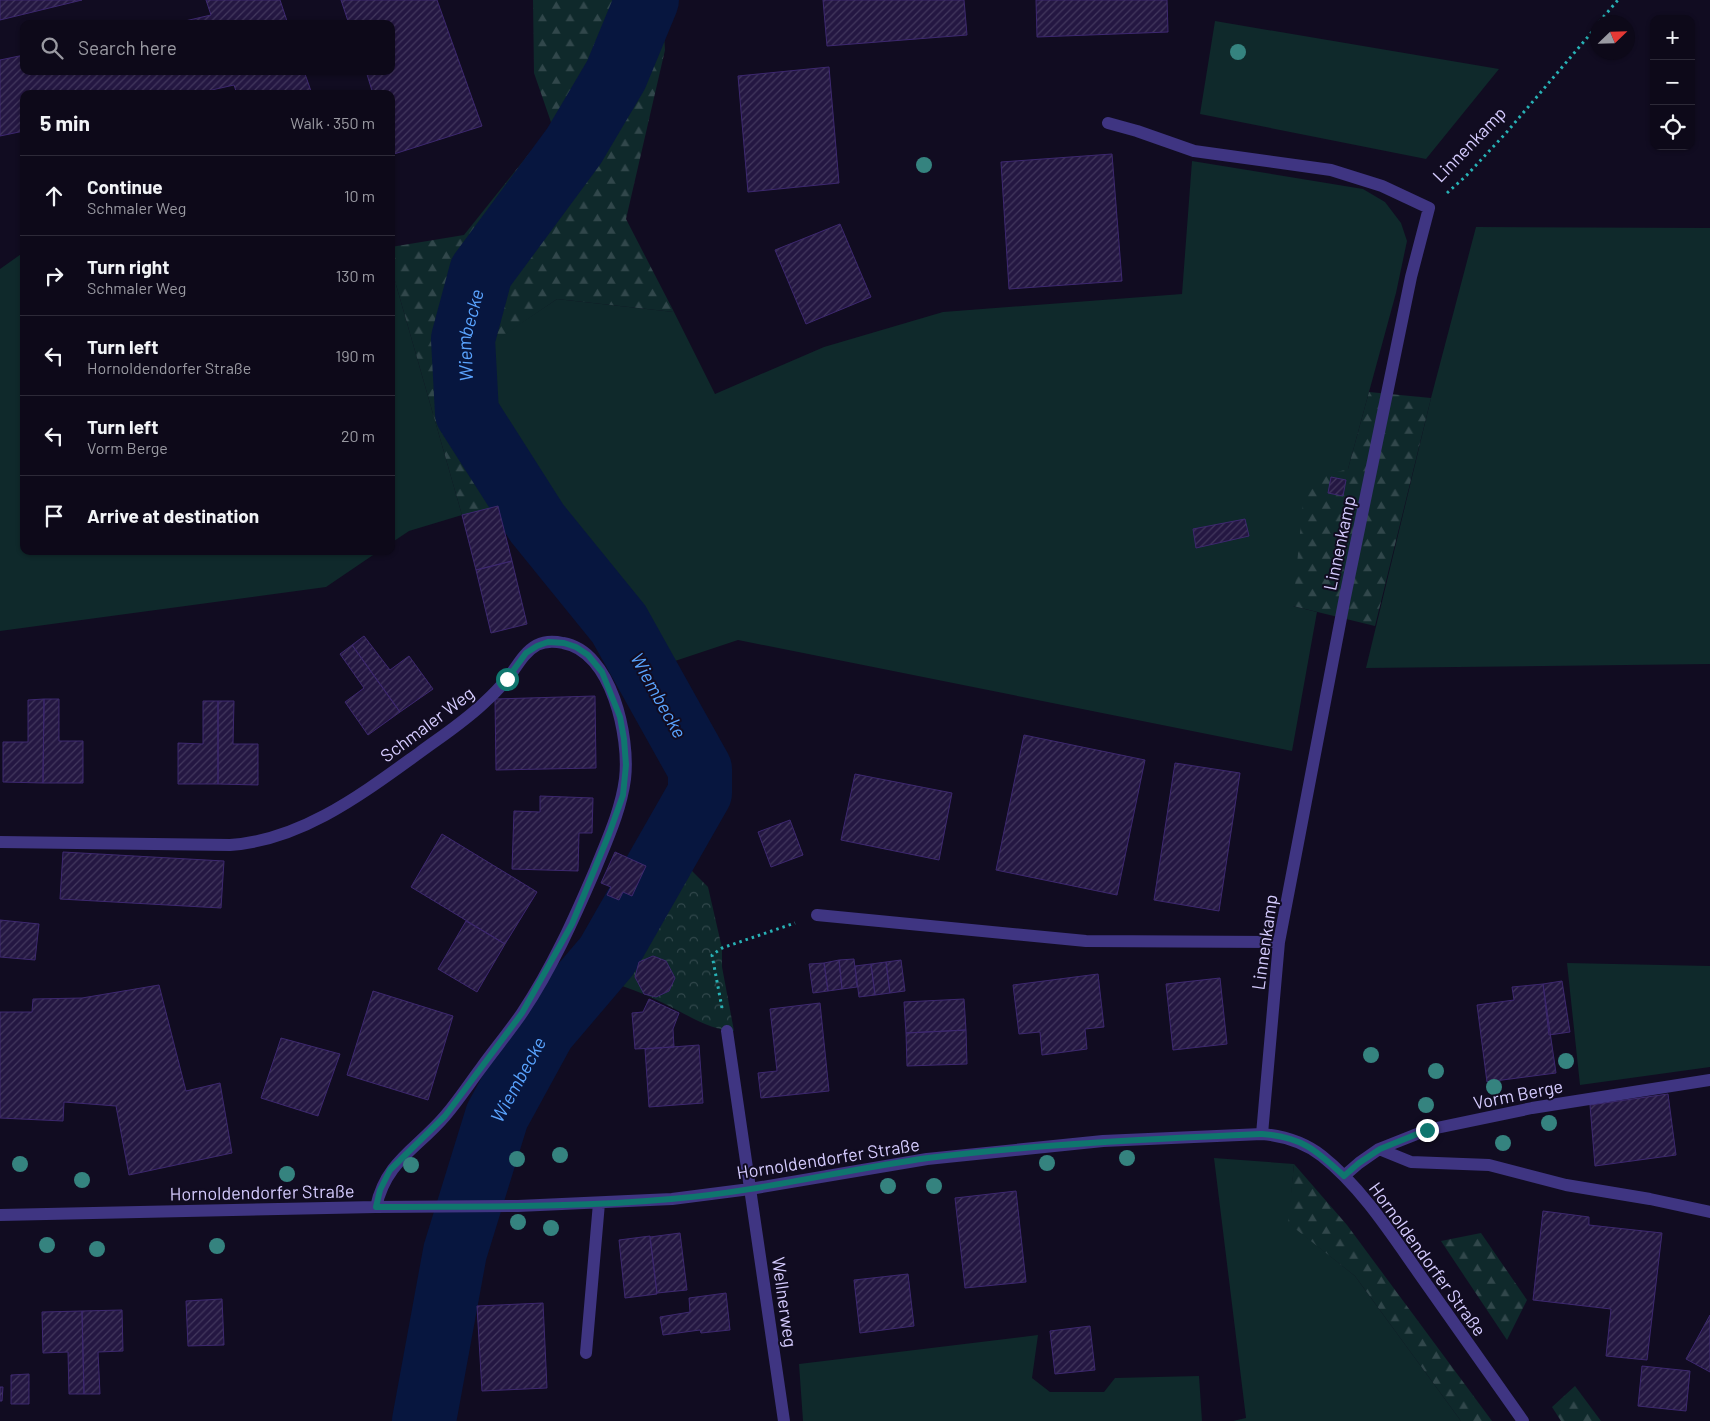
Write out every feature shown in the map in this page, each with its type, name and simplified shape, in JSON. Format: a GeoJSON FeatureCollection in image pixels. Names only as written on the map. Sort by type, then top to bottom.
{"type":"FeatureCollection","features":[{"type":"Feature","properties":{"kind":"street"},"geometry":{"type":"LineString","coordinates":[[1108,123],[1194,151],[1330,170],[1382,186],[1429,208]]}},
{"type":"Feature","properties":{"kind":"street","name":"Linnenkamp"},"geometry":{"type":"LineString","coordinates":[[1262,1134],[1279,942],[1345,597],[1411,277],[1429,208]]}},
{"type":"Feature","properties":{"kind":"street","name":"Schmaler Weg"},"geometry":{"type":"LineString","coordinates":[[0,842],[230,845],[253,844],[280,836],[343,806],[449,731],[487,701],[507,679],[526,653],[537,646],[548,642],[564,643],[576,647],[588,655],[602,672],[610,690],[620,717],[624,739],[626,765],[623,795],[609,834],[572,924],[522,1013],[445,1116],[390,1170],[380,1190],[376,1207]]}},
{"type":"Feature","properties":{"kind":"street"},"geometry":{"type":"LineString","coordinates":[[816,915],[1086,941],[1279,942]]}},
{"type":"Feature","properties":{"kind":"street","name":"Wellnerweg"},"geometry":{"type":"LineString","coordinates":[[727,1031],[763,1265],[784,1421]]}},
{"type":"Feature","properties":{"kind":"street","name":"Vorm Berge"},"geometry":{"type":"LineString","coordinates":[[1344,1176],[1380,1149],[1427,1130],[1532,1108],[1710,1080]]}},
{"type":"Feature","properties":{"kind":"street","name":"Hornoldendorfer Straße"},"geometry":{"type":"LineString","coordinates":[[0,1215],[518,1206],[672,1199],[750,1189],[928,1158],[1103,1141],[1262,1134],[1284,1136],[1305,1145],[1322,1156],[1344,1176],[1379,1217],[1523,1421]]}},
{"type":"Feature","properties":{"kind":"street"},"geometry":{"type":"LineString","coordinates":[[1380,1149],[1411,1162],[1489,1165],[1566,1184],[1710,1212]]}},
{"type":"Feature","properties":{"kind":"street"},"geometry":{"type":"LineString","coordinates":[[586,1353],[599,1203]]}},
{"type":"Feature","properties":{"kind":"path","name":"Linnenkamp"},"geometry":{"type":"LineString","coordinates":[[1606,15],[1618,0]]}},
{"type":"Feature","properties":{"kind":"path","name":"Linnenkamp"},"geometry":{"type":"LineString","coordinates":[[1429,208],[1466,176],[1506,133],[1590,33]]}},
{"type":"Feature","properties":{"kind":"path"},"geometry":{"type":"LineString","coordinates":[[727,1031],[712,955],[722,948],[816,915]]}},
{"type":"Feature","properties":{"kind":"green space"},"geometry":{"type":"Polygon","coordinates":[[[533,0],[662,0],[665,50],[626,219],[674,312],[557,299],[472,357],[501,430],[672,662],[630,674],[498,507],[462,515],[395,281],[395,246],[464,235],[552,125],[534,73],[533,0]]]}},
{"type":"Feature","properties":{"kind":"green space"},"geometry":{"type":"Polygon","coordinates":[[[1215,21],[1499,69],[1426,159],[1200,114],[1215,21]]]}},
{"type":"Feature","properties":{"kind":"green space"},"geometry":{"type":"Polygon","coordinates":[[[1192,161],[1363,189],[1385,202],[1401,223],[1407,241],[1396,293],[1348,469],[1293,606],[1317,612],[1292,751],[738,640],[672,662],[501,430],[472,356],[557,299],[674,312],[715,394],[824,347],[943,312],[1182,294],[1192,161]]]}},
{"type":"Feature","properties":{"kind":"green space"},"geometry":{"type":"Polygon","coordinates":[[[1476,227],[1710,228],[1710,664],[1366,668],[1431,398],[1476,227]]]}},
{"type":"Feature","properties":{"kind":"green space"},"geometry":{"type":"Polygon","coordinates":[[[20,255],[20,555],[373,555],[326,587],[0,631],[0,269],[20,255]]]}},
{"type":"Feature","properties":{"kind":"green space"},"geometry":{"type":"Polygon","coordinates":[[[395,281],[462,515],[409,531],[395,540],[395,281]]]}},
{"type":"Feature","properties":{"kind":"green space"},"geometry":{"type":"Polygon","coordinates":[[[1369,392],[1431,398],[1375,626],[1293,606],[1305,481],[1348,469],[1369,392]]]}},
{"type":"Feature","properties":{"kind":"green space"},"geometry":{"type":"Polygon","coordinates":[[[690,869],[708,887],[722,948],[722,967],[734,1031],[715,1028],[653,998],[608,981],[664,900],[690,869]]]}},
{"type":"Feature","properties":{"kind":"green space"},"geometry":{"type":"Polygon","coordinates":[[[1567,963],[1710,966],[1710,1067],[1580,1085],[1567,963]]]}},
{"type":"Feature","properties":{"kind":"green space"},"geometry":{"type":"Polygon","coordinates":[[[1214,1158],[1294,1164],[1289,1223],[1355,1276],[1461,1421],[1233,1421],[1246,1418],[1214,1158]]]}},
{"type":"Feature","properties":{"kind":"green space"},"geometry":{"type":"Polygon","coordinates":[[[1294,1164],[1347,1225],[1492,1421],[1461,1421],[1355,1276],[1288,1223],[1294,1164]]]}},
{"type":"Feature","properties":{"kind":"green space"},"geometry":{"type":"Polygon","coordinates":[[[1481,1233],[1527,1300],[1507,1340],[1441,1241],[1481,1233]]]}},
{"type":"Feature","properties":{"kind":"green space"},"geometry":{"type":"Polygon","coordinates":[[[1038,1335],[1032,1378],[1050,1392],[1104,1392],[1115,1378],[1199,1376],[1202,1421],[803,1421],[799,1364],[1038,1335]]]}},
{"type":"Feature","properties":{"kind":"green space"},"geometry":{"type":"Polygon","coordinates":[[[1575,1386],[1601,1421],[1561,1421],[1552,1407],[1575,1386]]]}},
{"type":"Feature","properties":{"kind":"building"},"geometry":{"type":"Polygon","coordinates":[[[0,0],[82,0],[0,20],[0,0]]]}},
{"type":"Feature","properties":{"kind":"building"},"geometry":{"type":"Polygon","coordinates":[[[206,0],[280,0],[287,20],[189,20],[211,15],[206,0]]]}},
{"type":"Feature","properties":{"kind":"building"},"geometry":{"type":"Polygon","coordinates":[[[341,0],[437,0],[482,126],[395,154],[395,90],[372,90],[367,75],[395,75],[395,20],[348,20],[341,0]]]}},
{"type":"Feature","properties":{"kind":"building"},"geometry":{"type":"Polygon","coordinates":[[[823,0],[964,0],[967,35],[827,46],[823,0]]]}},
{"type":"Feature","properties":{"kind":"building"},"geometry":{"type":"Polygon","coordinates":[[[1036,0],[1167,0],[1168,32],[1037,37],[1036,0]]]}},
{"type":"Feature","properties":{"kind":"building"},"geometry":{"type":"Polygon","coordinates":[[[20,56],[20,75],[305,75],[311,90],[236,90],[234,85],[212,90],[20,90],[20,132],[0,136],[0,60],[20,56]]]}},
{"type":"Feature","properties":{"kind":"building"},"geometry":{"type":"Polygon","coordinates":[[[829,67],[839,183],[748,192],[738,76],[829,67]]]}},
{"type":"Feature","properties":{"kind":"building"},"geometry":{"type":"Polygon","coordinates":[[[1112,154],[1122,281],[1009,289],[1001,162],[1112,154]]]}},
{"type":"Feature","properties":{"kind":"building"},"geometry":{"type":"Polygon","coordinates":[[[840,224],[871,297],[806,324],[775,250],[840,224]]]}},
{"type":"Feature","properties":{"kind":"building"},"geometry":{"type":"Polygon","coordinates":[[[1331,477],[1346,480],[1343,496],[1328,493],[1331,477]]]}},
{"type":"Feature","properties":{"kind":"building"},"geometry":{"type":"Polygon","coordinates":[[[498,506],[512,561],[476,570],[462,515],[498,506]]]}},
{"type":"Feature","properties":{"kind":"building"},"geometry":{"type":"Polygon","coordinates":[[[1245,519],[1249,536],[1196,548],[1193,529],[1245,519]]]}},
{"type":"Feature","properties":{"kind":"building"},"geometry":{"type":"Polygon","coordinates":[[[512,561],[527,624],[491,633],[476,570],[512,561]]]}},
{"type":"Feature","properties":{"kind":"building"},"geometry":{"type":"Polygon","coordinates":[[[364,636],[390,670],[409,656],[433,689],[400,712],[352,645],[364,636]]]}},
{"type":"Feature","properties":{"kind":"building"},"geometry":{"type":"Polygon","coordinates":[[[352,645],[400,712],[368,735],[345,702],[364,688],[340,654],[352,645]]]}},
{"type":"Feature","properties":{"kind":"building"},"geometry":{"type":"Polygon","coordinates":[[[595,696],[596,768],[496,770],[495,699],[595,696]]]}},
{"type":"Feature","properties":{"kind":"building"},"geometry":{"type":"Polygon","coordinates":[[[44,699],[59,699],[59,741],[83,741],[83,783],[43,783],[44,699]]]}},
{"type":"Feature","properties":{"kind":"building"},"geometry":{"type":"Polygon","coordinates":[[[44,699],[43,783],[3,782],[3,742],[28,742],[28,700],[44,699]]]}},
{"type":"Feature","properties":{"kind":"building"},"geometry":{"type":"Polygon","coordinates":[[[203,701],[218,701],[218,784],[178,784],[178,743],[203,744],[203,701]]]}},
{"type":"Feature","properties":{"kind":"building"},"geometry":{"type":"Polygon","coordinates":[[[218,701],[234,701],[233,744],[258,744],[258,785],[218,784],[218,701]]]}},
{"type":"Feature","properties":{"kind":"building"},"geometry":{"type":"Polygon","coordinates":[[[1024,735],[1145,760],[1117,895],[996,870],[1024,735]]]}},
{"type":"Feature","properties":{"kind":"building"},"geometry":{"type":"Polygon","coordinates":[[[1175,763],[1240,773],[1219,911],[1154,900],[1175,763]]]}},
{"type":"Feature","properties":{"kind":"building"},"geometry":{"type":"Polygon","coordinates":[[[855,774],[952,793],[939,860],[841,840],[855,774]]]}},
{"type":"Feature","properties":{"kind":"building"},"geometry":{"type":"Polygon","coordinates":[[[540,796],[593,798],[592,833],[579,833],[578,871],[512,869],[514,811],[540,812],[540,796]]]}},
{"type":"Feature","properties":{"kind":"building"},"geometry":{"type":"Polygon","coordinates":[[[790,820],[803,855],[771,867],[758,832],[790,820]]]}},
{"type":"Feature","properties":{"kind":"building"},"geometry":{"type":"Polygon","coordinates":[[[442,834],[537,892],[505,944],[411,887],[442,834]]]}},
{"type":"Feature","properties":{"kind":"building"},"geometry":{"type":"Polygon","coordinates":[[[63,852],[224,861],[221,908],[60,899],[63,852]]]}},
{"type":"Feature","properties":{"kind":"building"},"geometry":{"type":"Polygon","coordinates":[[[615,852],[646,866],[632,896],[623,892],[619,900],[607,895],[611,887],[601,883],[615,852]]]}},
{"type":"Feature","properties":{"kind":"building"},"geometry":{"type":"Polygon","coordinates":[[[0,920],[39,924],[35,960],[0,957],[0,920]]]}},
{"type":"Feature","properties":{"kind":"building"},"geometry":{"type":"Polygon","coordinates":[[[466,921],[505,944],[477,992],[438,969],[466,921]]]}},
{"type":"Feature","properties":{"kind":"building"},"geometry":{"type":"Polygon","coordinates":[[[653,956],[666,961],[675,978],[669,991],[656,997],[644,994],[635,977],[639,962],[653,956]]]}},
{"type":"Feature","properties":{"kind":"building"},"geometry":{"type":"Polygon","coordinates":[[[854,959],[857,987],[842,989],[839,960],[854,959]]]}},
{"type":"Feature","properties":{"kind":"building"},"geometry":{"type":"Polygon","coordinates":[[[839,960],[842,989],[828,991],[824,963],[839,960]]]}},
{"type":"Feature","properties":{"kind":"building"},"geometry":{"type":"Polygon","coordinates":[[[901,960],[905,991],[890,993],[886,962],[901,960]]]}},
{"type":"Feature","properties":{"kind":"building"},"geometry":{"type":"Polygon","coordinates":[[[886,962],[890,993],[875,995],[871,964],[886,962]]]}},
{"type":"Feature","properties":{"kind":"building"},"geometry":{"type":"Polygon","coordinates":[[[824,963],[828,991],[813,993],[809,964],[824,963]]]}},
{"type":"Feature","properties":{"kind":"building"},"geometry":{"type":"Polygon","coordinates":[[[871,964],[875,995],[859,997],[855,966],[871,964]]]}},
{"type":"Feature","properties":{"kind":"building"},"geometry":{"type":"Polygon","coordinates":[[[1098,974],[1104,1027],[1085,1029],[1087,1049],[1042,1055],[1040,1032],[1019,1034],[1013,985],[1098,974]]]}},
{"type":"Feature","properties":{"kind":"building"},"geometry":{"type":"Polygon","coordinates":[[[1220,978],[1227,1044],[1173,1050],[1166,984],[1220,978]]]}},
{"type":"Feature","properties":{"kind":"building"},"geometry":{"type":"Polygon","coordinates":[[[1562,981],[1570,1032],[1549,1035],[1543,984],[1562,981]]]}},
{"type":"Feature","properties":{"kind":"building"},"geometry":{"type":"Polygon","coordinates":[[[1543,984],[1556,1073],[1487,1082],[1477,1005],[1514,1000],[1512,987],[1543,984]]]}},
{"type":"Feature","properties":{"kind":"building"},"geometry":{"type":"Polygon","coordinates":[[[159,985],[186,1091],[220,1083],[232,1153],[129,1175],[116,1106],[64,1102],[63,1121],[0,1118],[0,1012],[32,1012],[33,999],[82,998],[159,985]]]}},
{"type":"Feature","properties":{"kind":"building"},"geometry":{"type":"Polygon","coordinates":[[[373,991],[453,1016],[428,1100],[347,1075],[373,991]]]}},
{"type":"Feature","properties":{"kind":"building"},"geometry":{"type":"Polygon","coordinates":[[[649,999],[679,1013],[673,1029],[674,1047],[635,1049],[632,1013],[643,1012],[649,999]]]}},
{"type":"Feature","properties":{"kind":"building"},"geometry":{"type":"Polygon","coordinates":[[[964,999],[966,1030],[906,1033],[904,1002],[964,999]]]}},
{"type":"Feature","properties":{"kind":"building"},"geometry":{"type":"Polygon","coordinates":[[[820,1003],[829,1091],[761,1098],[758,1073],[777,1071],[770,1009],[820,1003]]]}},
{"type":"Feature","properties":{"kind":"building"},"geometry":{"type":"Polygon","coordinates":[[[966,1030],[967,1064],[907,1066],[906,1033],[966,1030]]]}},
{"type":"Feature","properties":{"kind":"building"},"geometry":{"type":"Polygon","coordinates":[[[281,1038],[340,1054],[318,1116],[261,1098],[281,1038]]]}},
{"type":"Feature","properties":{"kind":"building"},"geometry":{"type":"Polygon","coordinates":[[[699,1045],[703,1103],[649,1107],[645,1049],[699,1045]]]}},
{"type":"Feature","properties":{"kind":"building"},"geometry":{"type":"Polygon","coordinates":[[[1668,1094],[1676,1155],[1595,1166],[1590,1105],[1668,1094]]]}},
{"type":"Feature","properties":{"kind":"building"},"geometry":{"type":"Polygon","coordinates":[[[1016,1191],[1026,1282],[965,1288],[955,1198],[1016,1191]]]}},
{"type":"Feature","properties":{"kind":"building"},"geometry":{"type":"Polygon","coordinates":[[[1543,1211],[1589,1217],[1589,1225],[1662,1233],[1647,1360],[1606,1356],[1611,1309],[1533,1300],[1543,1211]]]}},
{"type":"Feature","properties":{"kind":"building"},"geometry":{"type":"Polygon","coordinates":[[[680,1233],[687,1290],[657,1293],[650,1237],[680,1233]]]}},
{"type":"Feature","properties":{"kind":"building"},"geometry":{"type":"Polygon","coordinates":[[[650,1236],[657,1294],[625,1298],[619,1240],[650,1236]]]}},
{"type":"Feature","properties":{"kind":"building"},"geometry":{"type":"Polygon","coordinates":[[[908,1274],[914,1326],[860,1333],[854,1280],[908,1274]]]}},
{"type":"Feature","properties":{"kind":"building"},"geometry":{"type":"Polygon","coordinates":[[[726,1293],[730,1330],[701,1333],[700,1330],[663,1335],[660,1317],[690,1312],[689,1298],[726,1293]]]}},
{"type":"Feature","properties":{"kind":"building"},"geometry":{"type":"Polygon","coordinates":[[[222,1299],[224,1345],[188,1346],[186,1301],[222,1299]]]}},
{"type":"Feature","properties":{"kind":"building"},"geometry":{"type":"Polygon","coordinates":[[[543,1303],[547,1388],[482,1391],[477,1306],[543,1303]]]}},
{"type":"Feature","properties":{"kind":"building"},"geometry":{"type":"Polygon","coordinates":[[[122,1310],[123,1351],[98,1352],[100,1394],[84,1394],[82,1311],[122,1310]]]}},
{"type":"Feature","properties":{"kind":"building"},"geometry":{"type":"Polygon","coordinates":[[[82,1311],[84,1394],[69,1394],[68,1352],[43,1353],[42,1312],[82,1311]]]}},
{"type":"Feature","properties":{"kind":"building"},"geometry":{"type":"Polygon","coordinates":[[[1710,1315],[1710,1372],[1686,1359],[1710,1315]]]}},
{"type":"Feature","properties":{"kind":"building"},"geometry":{"type":"Polygon","coordinates":[[[1090,1326],[1095,1370],[1055,1374],[1050,1331],[1090,1326]]]}},
{"type":"Feature","properties":{"kind":"building"},"geometry":{"type":"Polygon","coordinates":[[[1642,1366],[1690,1371],[1686,1411],[1638,1406],[1642,1366]]]}},
{"type":"Feature","properties":{"kind":"building"},"geometry":{"type":"Polygon","coordinates":[[[29,1374],[29,1404],[11,1404],[11,1375],[29,1374]]]}},
{"type":"Feature","properties":{"kind":"building"},"geometry":{"type":"Polygon","coordinates":[[[0,1387],[3,1387],[2,1401],[0,1401],[0,1387]]]}},
{"type":"Feature","properties":{"kind":"waterway","name":"Wiembecke"},"geometry":{"type":"LineString","coordinates":[[424,1421],[455,1252],[497,1116],[544,1030],[607,956],[700,793],[700,769],[619,624],[537,523],[467,413],[463,339],[481,272],[574,146],[616,75],[647,0]]}},
{"type":"Feature","properties":{"kind":"route"},"geometry":{"type":"LineString","coordinates":[[507,679],[526,653],[548,642],[564,643],[576,647],[588,655],[602,672],[620,717],[626,765],[623,795],[572,924],[522,1013],[445,1116],[390,1170],[380,1190],[376,1207],[518,1206],[672,1199],[750,1189],[928,1158],[1103,1141],[1262,1134],[1284,1136],[1305,1145],[1322,1156],[1344,1176],[1380,1149],[1427,1130]]}}]}
